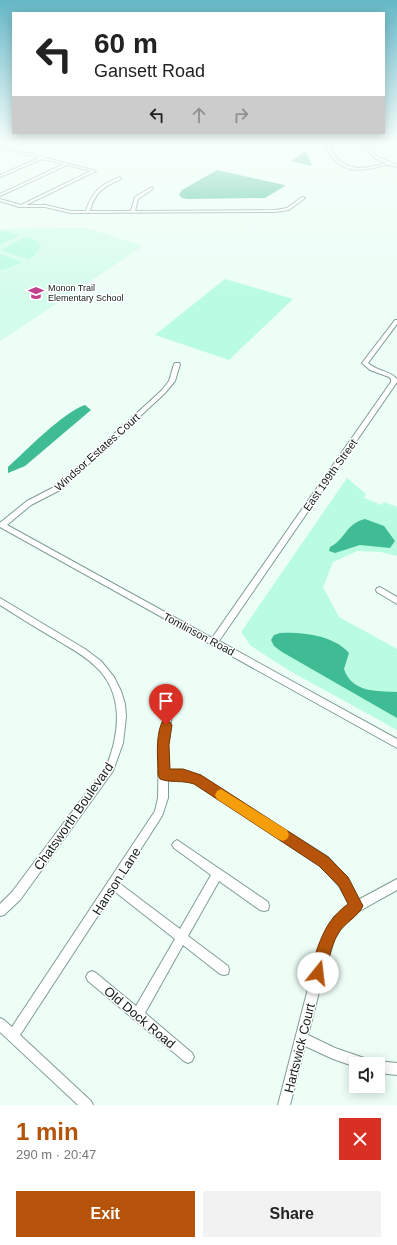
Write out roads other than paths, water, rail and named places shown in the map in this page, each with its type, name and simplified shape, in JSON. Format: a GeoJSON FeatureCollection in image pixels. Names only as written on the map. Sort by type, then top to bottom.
{"type":"FeatureCollection","features":[{"type":"Feature","properties":{"kind":"street"},"geometry":{"type":"LineString","coordinates":[[21,206],[45,195]]}},
{"type":"Feature","properties":{"kind":"street"},"geometry":{"type":"LineString","coordinates":[[88,212],[93,195]]}},
{"type":"Feature","properties":{"kind":"street"},"geometry":{"type":"LineString","coordinates":[[133,211],[136,198],[141,195]]}},
{"type":"Feature","properties":{"kind":"street"},"geometry":{"type":"LineString","coordinates":[[0,200],[21,206],[45,206],[68,212],[88,212],[285,210],[303,198]]}},
{"type":"Feature","properties":{"kind":"street","name":"East 199th Street"},"geometry":{"type":"LineString","coordinates":[[214,642],[394,382],[391,375],[370,368],[365,363],[397,321]]}},
{"type":"Feature","properties":{"kind":"street","name":"Windsor Estates Court"},"geometry":{"type":"LineString","coordinates":[[1,525],[29,503],[60,487],[144,410],[170,384],[176,364]]}},
{"type":"Feature","properties":{"kind":"street","name":"Tomlinson Road"},"geometry":{"type":"LineString","coordinates":[[1,525],[397,744]]}},
{"type":"Feature","properties":{"kind":"street"},"geometry":{"type":"LineString","coordinates":[[380,590],[397,601]]}},
{"type":"Feature","properties":{"kind":"street","name":"Chatsworth Boulevard"},"geometry":{"type":"LineString","coordinates":[[0,601],[87,654],[102,668],[111,680],[119,697],[122,726],[118,748],[110,768],[16,896],[0,911]]}},
{"type":"Feature","properties":{"kind":"street","name":"Hanson Lane"},"geometry":{"type":"LineString","coordinates":[[13,1036],[114,885],[159,813],[163,798],[163,745],[169,709]]}},
{"type":"Feature","properties":{"kind":"street"},"geometry":{"type":"LineString","coordinates":[[164,775],[183,775],[197,779],[324,861],[343,882],[356,906]]}},
{"type":"Feature","properties":{"kind":"street"},"geometry":{"type":"LineString","coordinates":[[177,845],[264,906]]}},
{"type":"Feature","properties":{"kind":"street"},"geometry":{"type":"LineString","coordinates":[[138,1014],[180,936],[217,874]]}},
{"type":"Feature","properties":{"kind":"street","name":"Hartswick Court"},"geometry":{"type":"LineString","coordinates":[[284,1105],[318,973],[330,935],[338,921],[356,906],[397,884]]}},
{"type":"Feature","properties":{"kind":"street"},"geometry":{"type":"LineString","coordinates":[[114,885],[224,970]]}},
{"type":"Feature","properties":{"kind":"street","name":"Old Dock Road"},"geometry":{"type":"LineString","coordinates":[[92,977],[188,1057]]}},
{"type":"Feature","properties":{"kind":"street"},"geometry":{"type":"LineString","coordinates":[[0,1024],[87,1105]]}},
{"type":"Feature","properties":{"kind":"street"},"geometry":{"type":"LineString","coordinates":[[301,1038],[333,1053],[349,1058]]}},
{"type":"Feature","properties":{"kind":"street"},"geometry":{"type":"LineString","coordinates":[[385,1068],[397,1069]]}},
{"type":"Feature","properties":{"kind":"place","name":"Monon Trail Elementary School"},"geometry":{"type":"Point","coordinates":[36,293]}}]}
